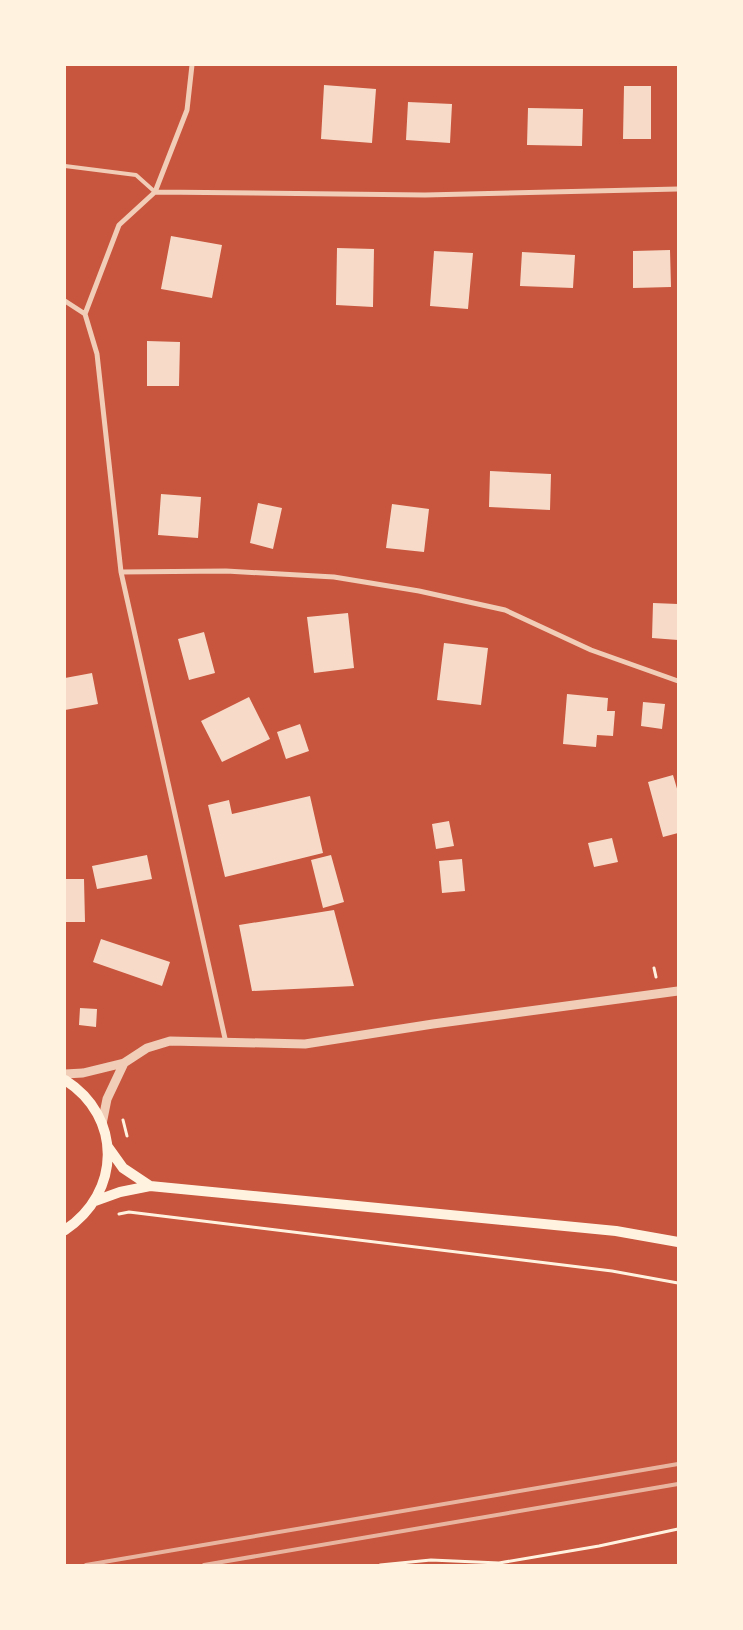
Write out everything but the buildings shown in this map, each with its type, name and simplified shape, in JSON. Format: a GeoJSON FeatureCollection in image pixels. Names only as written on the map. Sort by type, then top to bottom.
{"type":"FeatureCollection","features":[{"type":"Feature","properties":{"kind":"main road"},"geometry":{"type":"LineString","coordinates":[[65,1080],[76,1087],[92,1103],[102,1124],[108,1146],[107,1166],[103,1184],[95,1201],[80,1220],[65,1230]]}},
{"type":"Feature","properties":{"kind":"main road"},"geometry":{"type":"LineString","coordinates":[[108,1146],[123,1168],[150,1186]]}},
{"type":"Feature","properties":{"kind":"main road"},"geometry":{"type":"LineString","coordinates":[[95,1201],[120,1192],[150,1186],[616,1231],[678,1242]]}},
{"type":"Feature","properties":{"kind":"street"},"geometry":{"type":"LineString","coordinates":[[192,65],[187,110],[155,192],[119,225],[85,314],[97,354],[121,572],[226,1043]]}},
{"type":"Feature","properties":{"kind":"street"},"geometry":{"type":"LineString","coordinates":[[155,192],[425,195],[678,189]]}},
{"type":"Feature","properties":{"kind":"street"},"geometry":{"type":"LineString","coordinates":[[65,301],[85,314]]}},
{"type":"Feature","properties":{"kind":"street"},"geometry":{"type":"LineString","coordinates":[[121,572],[226,571],[334,578],[419,591],[506,610],[592,650],[678,681]]}},
{"type":"Feature","properties":{"kind":"street"},"geometry":{"type":"LineString","coordinates":[[65,1074],[83,1074],[124,1063],[147,1048],[170,1041],[305,1044],[678,991]]}},
{"type":"Feature","properties":{"kind":"street"},"geometry":{"type":"LineString","coordinates":[[102,1124],[107,1099],[124,1063]]}},
{"type":"Feature","properties":{"kind":"lane"},"geometry":{"type":"LineString","coordinates":[[65,166],[136,174],[155,192]]}},
{"type":"Feature","properties":{"kind":"path"},"geometry":{"type":"LineString","coordinates":[[112,1215],[129,1212],[429,1248],[612,1271],[678,1283]]}},
{"type":"Feature","properties":{"kind":"path"},"geometry":{"type":"LineString","coordinates":[[380,1565],[431,1560],[499,1562],[599,1546],[678,1529]]}},
{"type":"Feature","properties":{"kind":"railway"},"geometry":{"type":"LineString","coordinates":[[86,1565],[678,1464]]}},
{"type":"Feature","properties":{"kind":"railway"},"geometry":{"type":"LineString","coordinates":[[204,1565],[678,1484]]}}]}
